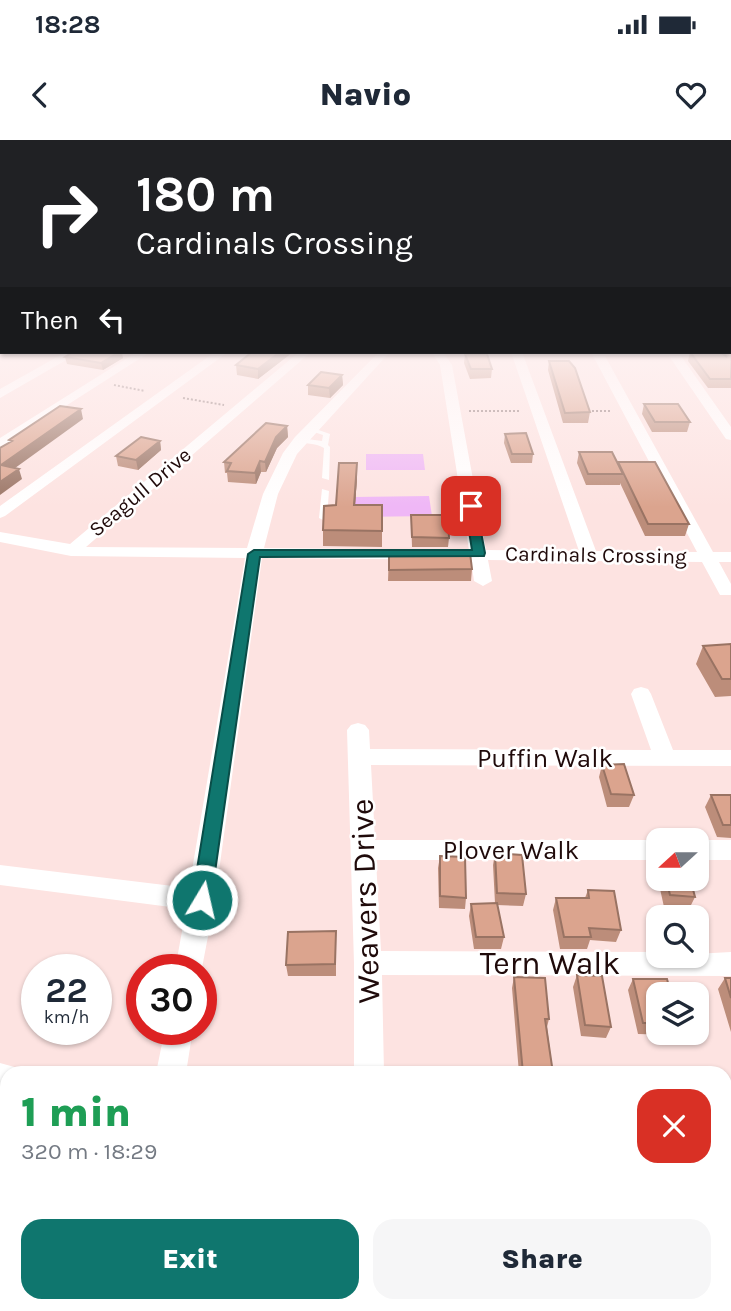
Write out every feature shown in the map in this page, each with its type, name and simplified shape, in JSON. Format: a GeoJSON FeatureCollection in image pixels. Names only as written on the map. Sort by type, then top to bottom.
{"type":"FeatureCollection","features":[{"type":"Feature","properties":{"kind":"street"},"geometry":{"type":"LineString","coordinates":[[0,444],[73,398]]}},
{"type":"Feature","properties":{"kind":"street"},"geometry":{"type":"LineString","coordinates":[[0,513],[159,398]]}},
{"type":"Feature","properties":{"kind":"street","name":"Seagull Drive"},"geometry":{"type":"LineString","coordinates":[[71,551],[252,398]]}},
{"type":"Feature","properties":{"kind":"street"},"geometry":{"type":"LineString","coordinates":[[193,954],[254,554],[275,478],[300,440],[341,398]]}},
{"type":"Feature","properties":{"kind":"street"},"geometry":{"type":"LineString","coordinates":[[452,398],[483,581]]}},
{"type":"Feature","properties":{"kind":"street"},"geometry":{"type":"LineString","coordinates":[[533,398],[589,555]]}},
{"type":"Feature","properties":{"kind":"street"},"geometry":{"type":"LineString","coordinates":[[622,398],[726,592]]}},
{"type":"Feature","properties":{"kind":"street"},"geometry":{"type":"LineString","coordinates":[[705,398],[731,436]]}},
{"type":"Feature","properties":{"kind":"street","name":"Cardinals Crossing"},"geometry":{"type":"LineString","coordinates":[[0,537],[71,551],[731,557]]}},
{"type":"Feature","properties":{"kind":"street"},"geometry":{"type":"LineString","coordinates":[[640,694],[665,758]]}},
{"type":"Feature","properties":{"kind":"street","name":"Weavers Drive"},"geometry":{"type":"LineString","coordinates":[[358,730],[365,850],[369,1066]]}},
{"type":"Feature","properties":{"kind":"street","name":"Puffin Walk"},"geometry":{"type":"LineString","coordinates":[[359,757],[731,758]]}},
{"type":"Feature","properties":{"kind":"street","name":"Plover Walk"},"geometry":{"type":"LineString","coordinates":[[365,850],[646,850]]}},
{"type":"Feature","properties":{"kind":"street"},"geometry":{"type":"LineString","coordinates":[[709,850],[731,850]]}},
{"type":"Feature","properties":{"kind":"street"},"geometry":{"type":"LineString","coordinates":[[0,875],[202,900]]}},
{"type":"Feature","properties":{"kind":"street","name":"Tern Walk"},"geometry":{"type":"LineString","coordinates":[[368,963],[731,964]]}},
{"type":"Feature","properties":{"kind":"street"},"geometry":{"type":"LineString","coordinates":[[172,1066],[176,1045]]}},
{"type":"Feature","properties":{"kind":"lane"},"geometry":{"type":"LineString","coordinates":[[310,429],[327,434],[326,478]]}},
{"type":"Feature","properties":{"kind":"lane"},"geometry":{"type":"LineString","coordinates":[[300,440],[325,444]]}},
{"type":"Feature","properties":{"kind":"lane"},"geometry":{"type":"LineString","coordinates":[[323,518],[325,491]]}},
{"type":"Feature","properties":{"kind":"shaded area"},"geometry":{"type":"Polygon","coordinates":[[[366,454],[423,454],[425,470],[366,470],[366,454]]]}},
{"type":"Feature","properties":{"kind":"shaded area"},"geometry":{"type":"Polygon","coordinates":[[[429,496],[432,516],[355,517],[354,497],[429,496]]]}},
{"type":"Feature","properties":{"kind":"building"},"geometry":{"type":"Polygon","coordinates":[[[560,398],[585,398],[590,412],[565,413],[560,398]]]}},
{"type":"Feature","properties":{"kind":"building"},"geometry":{"type":"Polygon","coordinates":[[[644,404],[678,404],[690,422],[655,422],[644,404]]]}},
{"type":"Feature","properties":{"kind":"building"},"geometry":{"type":"Polygon","coordinates":[[[60,406],[81,409],[1,465],[19,469],[0,482],[0,448],[60,406]]]}},
{"type":"Feature","properties":{"kind":"building"},"geometry":{"type":"Polygon","coordinates":[[[266,423],[287,426],[276,437],[265,462],[260,461],[255,473],[227,471],[231,463],[224,462],[266,423]]]}},
{"type":"Feature","properties":{"kind":"building"},"geometry":{"type":"Polygon","coordinates":[[[526,433],[533,454],[512,454],[505,434],[526,433]]]}},
{"type":"Feature","properties":{"kind":"building"},"geometry":{"type":"Polygon","coordinates":[[[141,437],[160,441],[136,460],[116,456],[141,437]]]}},
{"type":"Feature","properties":{"kind":"building"},"geometry":{"type":"Polygon","coordinates":[[[579,452],[612,452],[623,474],[588,474],[579,452]]]}},
{"type":"Feature","properties":{"kind":"building"},"geometry":{"type":"Polygon","coordinates":[[[618,462],[655,462],[689,524],[648,524],[618,462]]]}},
{"type":"Feature","properties":{"kind":"building"},"geometry":{"type":"Polygon","coordinates":[[[339,463],[357,463],[354,505],[382,505],[382,531],[323,530],[324,506],[336,505],[339,463]]]}},
{"type":"Feature","properties":{"kind":"building"},"geometry":{"type":"Polygon","coordinates":[[[411,515],[448,515],[449,538],[412,537],[411,515]]]}},
{"type":"Feature","properties":{"kind":"building"},"geometry":{"type":"Polygon","coordinates":[[[389,552],[470,553],[472,569],[389,570],[389,552]]]}},
{"type":"Feature","properties":{"kind":"building"},"geometry":{"type":"Polygon","coordinates":[[[731,644],[731,679],[722,679],[703,646],[731,644]]]}},
{"type":"Feature","properties":{"kind":"building"},"geometry":{"type":"Polygon","coordinates":[[[624,764],[634,795],[611,794],[602,765],[624,764]]]}},
{"type":"Feature","properties":{"kind":"building"},"geometry":{"type":"Polygon","coordinates":[[[711,795],[731,795],[731,825],[723,825],[711,795]]]}},
{"type":"Feature","properties":{"kind":"building"},"geometry":{"type":"Polygon","coordinates":[[[495,853],[522,855],[526,894],[497,893],[495,853]]]}},
{"type":"Feature","properties":{"kind":"building"},"geometry":{"type":"Polygon","coordinates":[[[440,856],[465,857],[466,898],[440,896],[440,856]]]}},
{"type":"Feature","properties":{"kind":"building"},"geometry":{"type":"Polygon","coordinates":[[[588,890],[614,891],[621,930],[589,928],[591,937],[564,937],[556,898],[589,898],[588,890]]]}},
{"type":"Feature","properties":{"kind":"building"},"geometry":{"type":"Polygon","coordinates":[[[669,891],[693,891],[695,897],[670,895],[669,891]]]}},
{"type":"Feature","properties":{"kind":"building"},"geometry":{"type":"Polygon","coordinates":[[[497,903],[504,937],[476,937],[471,904],[497,903]]]}},
{"type":"Feature","properties":{"kind":"building"},"geometry":{"type":"Polygon","coordinates":[[[336,931],[335,964],[286,965],[288,932],[336,931]]]}},
{"type":"Feature","properties":{"kind":"building"},"geometry":{"type":"Polygon","coordinates":[[[577,975],[602,976],[611,1027],[585,1025],[577,975]]]}},
{"type":"Feature","properties":{"kind":"building"},"geometry":{"type":"Polygon","coordinates":[[[514,977],[545,978],[549,1019],[545,1019],[552,1066],[522,1066],[514,977]]]}},
{"type":"Feature","properties":{"kind":"building"},"geometry":{"type":"Polygon","coordinates":[[[725,978],[731,978],[731,998],[725,978]]]}},
{"type":"Feature","properties":{"kind":"building"},"geometry":{"type":"Polygon","coordinates":[[[633,979],[667,979],[668,982],[646,982],[646,1023],[643,1023],[633,979]]]}},
{"type":"Feature","properties":{"kind":"route"},"geometry":{"type":"LineString","coordinates":[[202,900],[254,554],[479,553],[471,506]]}}]}
